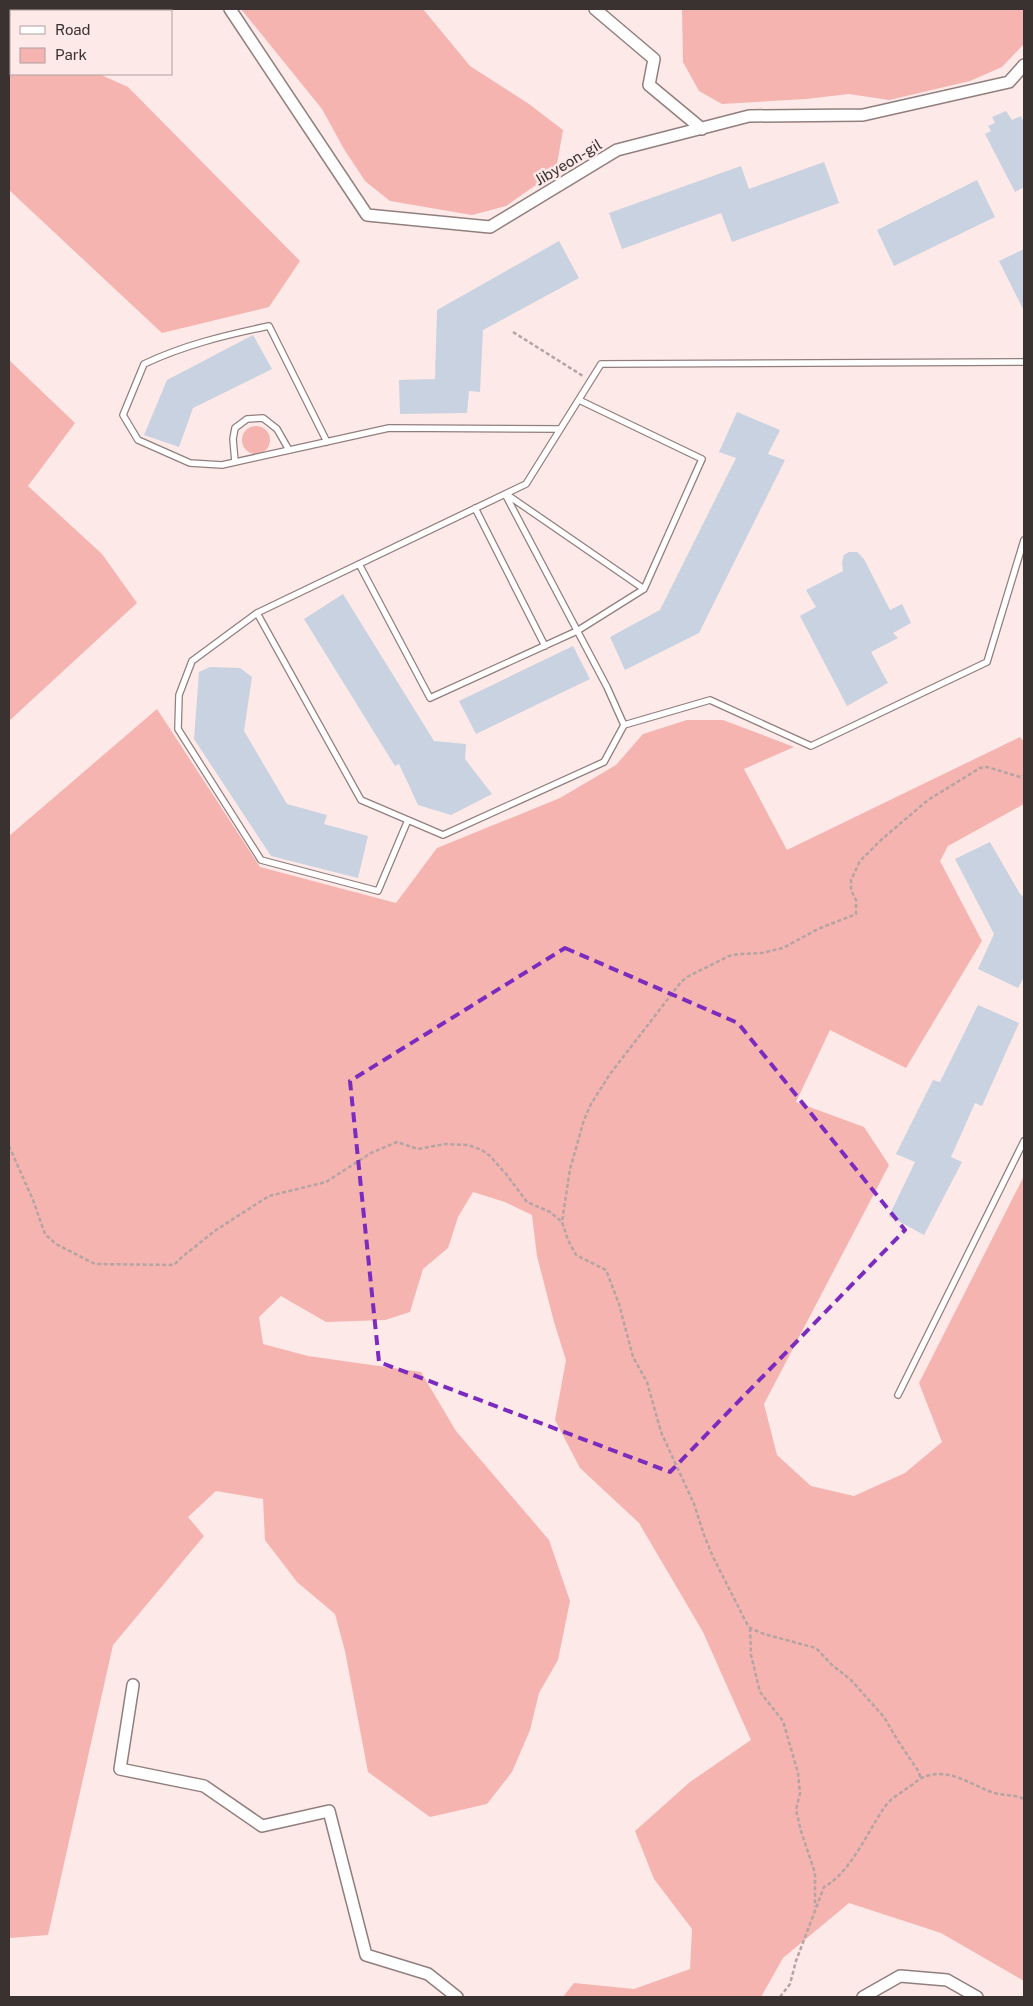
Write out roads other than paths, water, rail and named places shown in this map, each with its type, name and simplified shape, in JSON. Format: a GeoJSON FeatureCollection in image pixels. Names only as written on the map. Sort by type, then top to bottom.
{"type":"FeatureCollection","features":[{"type":"Feature","properties":{"kind":"street","name":"Jibyeon-gil"},"geometry":{"type":"LineString","coordinates":[[230,9],[367,215],[490,227],[617,150],[749,116],[863,116],[1009,82],[1024,64]]}},
{"type":"Feature","properties":{"kind":"street"},"geometry":{"type":"LineString","coordinates":[[595,9],[654,59],[649,85],[702,128]]}},
{"type":"Feature","properties":{"kind":"street"},"geometry":{"type":"LineString","coordinates":[[133,1685],[120,1769],[204,1786],[262,1826],[329,1811],[366,1955],[428,1974],[457,1997]]}},
{"type":"Feature","properties":{"kind":"street"},"geometry":{"type":"LineString","coordinates":[[863,1997],[900,1976],[947,1980],[977,1997]]}},
{"type":"Feature","properties":{"kind":"lane"},"geometry":{"type":"LineString","coordinates":[[327,442],[268,326],[170,352],[144,364],[123,415],[138,440],[190,463],[222,465],[289,450],[327,442],[390,428],[560,429]]}},
{"type":"Feature","properties":{"kind":"lane"},"geometry":{"type":"LineString","coordinates":[[408,820],[378,892],[261,860],[178,729],[179,695],[192,661],[257,612],[526,484],[601,364],[1024,362]]}},
{"type":"Feature","properties":{"kind":"lane"},"geometry":{"type":"LineString","coordinates":[[359,564],[430,698],[577,632],[644,589],[702,459],[579,400]]}},
{"type":"Feature","properties":{"kind":"lane"},"geometry":{"type":"LineString","coordinates":[[235,462],[233,439],[235,428],[247,419],[263,418],[277,429],[289,450]]}},
{"type":"Feature","properties":{"kind":"lane"},"geometry":{"type":"LineString","coordinates":[[505,494],[644,589]]}},
{"type":"Feature","properties":{"kind":"lane"},"geometry":{"type":"LineString","coordinates":[[505,494],[607,687],[624,725]]}},
{"type":"Feature","properties":{"kind":"lane"},"geometry":{"type":"LineString","coordinates":[[475,508],[545,646]]}},
{"type":"Feature","properties":{"kind":"lane"},"geometry":{"type":"LineString","coordinates":[[257,612],[361,800],[443,835],[604,762],[624,725],[710,700],[811,746],[987,662],[1024,540]]}},
{"type":"Feature","properties":{"kind":"lane"},"geometry":{"type":"LineString","coordinates":[[898,1395],[1024,1141]]}}]}
